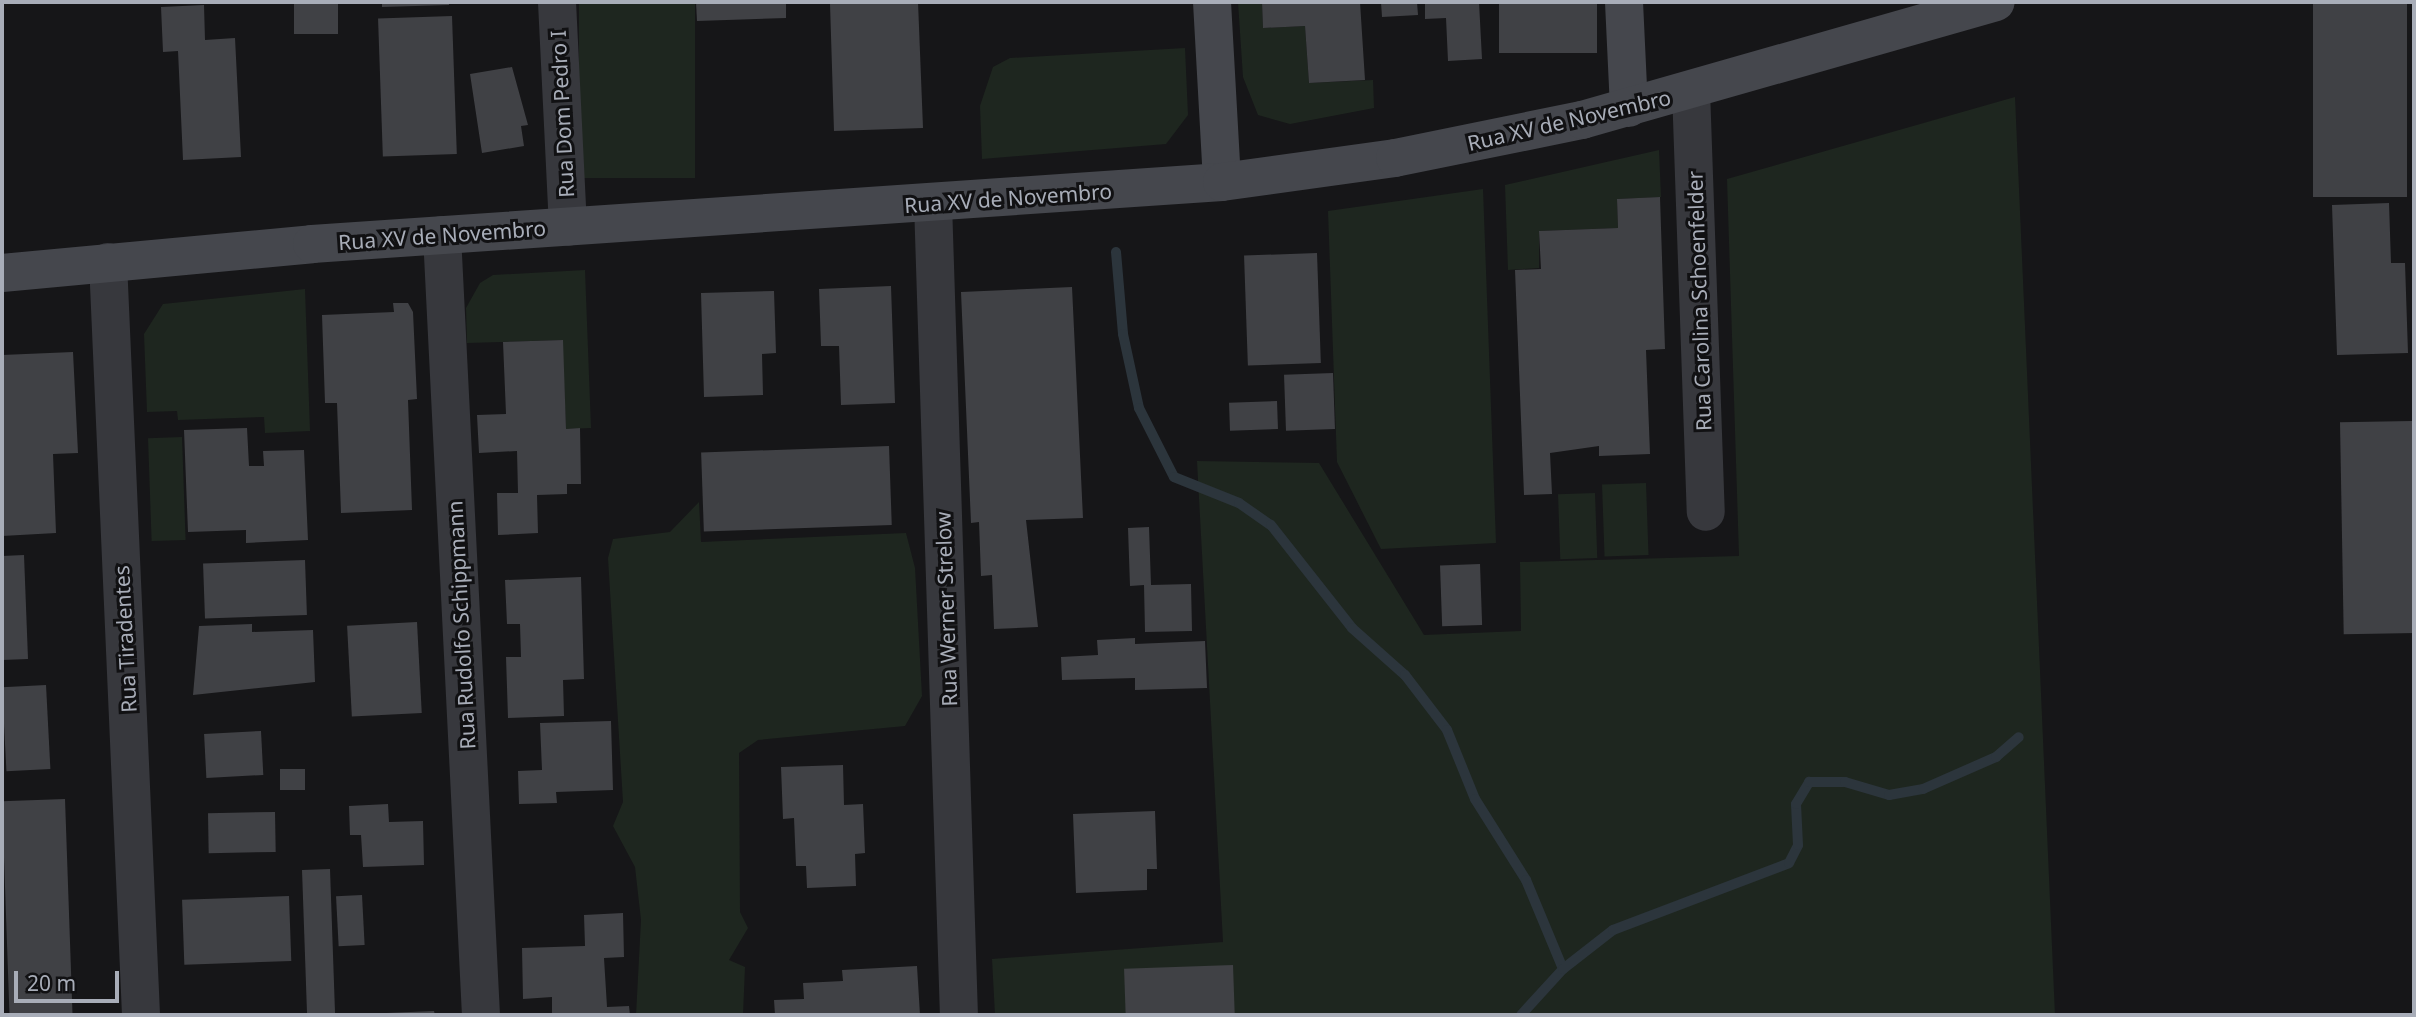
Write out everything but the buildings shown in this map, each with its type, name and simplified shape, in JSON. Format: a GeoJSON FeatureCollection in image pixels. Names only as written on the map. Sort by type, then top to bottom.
{"type":"FeatureCollection","features":[{"type":"Feature","properties":{"kind":"main road"},"geometry":{"type":"LineString","coordinates":[[1212,2],[1222,182]]}},
{"type":"Feature","properties":{"kind":"main road"},"geometry":{"type":"LineString","coordinates":[[1625,2],[1629,108]]}},
{"type":"Feature","properties":{"kind":"main road","name":"Rua XV de Novembro"},"geometry":{"type":"LineString","coordinates":[[2,273],[442,235],[1222,182],[1395,158],[1629,108],[1995,2]]}},
{"type":"Feature","properties":{"kind":"street","name":"Rua Dom Pedro I"},"geometry":{"type":"LineString","coordinates":[[557,2],[568,227]]}},
{"type":"Feature","properties":{"kind":"street","name":"Rua Carolina Schoenfelder"},"geometry":{"type":"LineString","coordinates":[[1692,90],[1706,512]]}},
{"type":"Feature","properties":{"kind":"street","name":"Rua Werner Strelow"},"geometry":{"type":"LineString","coordinates":[[933,203],[959,1015]]}},
{"type":"Feature","properties":{"kind":"street","name":"Rua Rudolfo Schippmann"},"geometry":{"type":"LineString","coordinates":[[442,235],[481,1015]]}},
{"type":"Feature","properties":{"kind":"street","name":"Rua Tiradentes"},"geometry":{"type":"LineString","coordinates":[[108,262],[141,1015]]}},
{"type":"Feature","properties":{"kind":"shaded area"},"geometry":{"type":"Polygon","coordinates":[[[579,2],[695,2],[695,178],[579,178],[579,2]]]}},
{"type":"Feature","properties":{"kind":"shaded area"},"geometry":{"type":"Polygon","coordinates":[[[1238,2],[1262,2],[1263,28],[1305,26],[1309,83],[1373,80],[1374,108],[1290,124],[1258,115],[1243,77],[1238,2]]]}},
{"type":"Feature","properties":{"kind":"shaded area"},"geometry":{"type":"Polygon","coordinates":[[[1185,48],[1188,115],[1166,144],[982,159],[980,106],[993,67],[1010,58],[1185,48]]]}},
{"type":"Feature","properties":{"kind":"shaded area"},"geometry":{"type":"Polygon","coordinates":[[[2015,97],[2055,1015],[995,1015],[992,959],[1223,942],[1197,461],[1319,463],[1424,635],[1521,631],[1520,562],[1739,556],[1727,179],[2015,97]]]}},
{"type":"Feature","properties":{"kind":"shaded area"},"geometry":{"type":"Polygon","coordinates":[[[1659,150],[1661,197],[1617,199],[1618,228],[1539,231],[1539,268],[1508,270],[1505,185],[1659,150]]]}},
{"type":"Feature","properties":{"kind":"shaded area"},"geometry":{"type":"Polygon","coordinates":[[[1483,189],[1496,543],[1381,549],[1337,462],[1328,211],[1483,189]]]}},
{"type":"Feature","properties":{"kind":"shaded area"},"geometry":{"type":"Polygon","coordinates":[[[585,270],[591,428],[566,429],[562,340],[467,343],[466,308],[480,283],[493,275],[585,270]]]}},
{"type":"Feature","properties":{"kind":"shaded area"},"geometry":{"type":"Polygon","coordinates":[[[305,289],[310,431],[265,433],[264,417],[178,420],[177,411],[147,412],[144,334],[163,304],[305,289]]]}},
{"type":"Feature","properties":{"kind":"shaded area"},"geometry":{"type":"Polygon","coordinates":[[[182,437],[186,540],[152,541],[148,438],[182,437]]]}},
{"type":"Feature","properties":{"kind":"shaded area"},"geometry":{"type":"Polygon","coordinates":[[[1646,483],[1649,555],[1605,556],[1602,485],[1646,483]]]}},
{"type":"Feature","properties":{"kind":"shaded area"},"geometry":{"type":"Polygon","coordinates":[[[1595,493],[1597,558],[1560,559],[1558,494],[1595,493]]]}},
{"type":"Feature","properties":{"kind":"shaded area"},"geometry":{"type":"Polygon","coordinates":[[[699,502],[701,542],[906,533],[915,568],[922,696],[905,726],[758,740],[739,753],[740,912],[748,928],[729,960],[745,967],[743,1015],[636,1015],[641,920],[635,867],[613,826],[623,802],[608,558],[613,539],[670,532],[699,502]]]}},
{"type":"Feature","properties":{"kind":"waterway"},"geometry":{"type":"LineString","coordinates":[[1116,252],[1123,334],[1139,408],[1174,477],[1239,503],[1271,525],[1352,628],[1405,675],[1447,730],[1475,799],[1526,880],[1563,969],[1521,1015]]}},
{"type":"Feature","properties":{"kind":"waterway"},"geometry":{"type":"LineString","coordinates":[[1563,969],[1613,930],[1789,863],[1798,845],[1796,804],[1809,782],[1845,782],[1889,795],[1923,789],[1996,757],[2019,737]]}}]}
